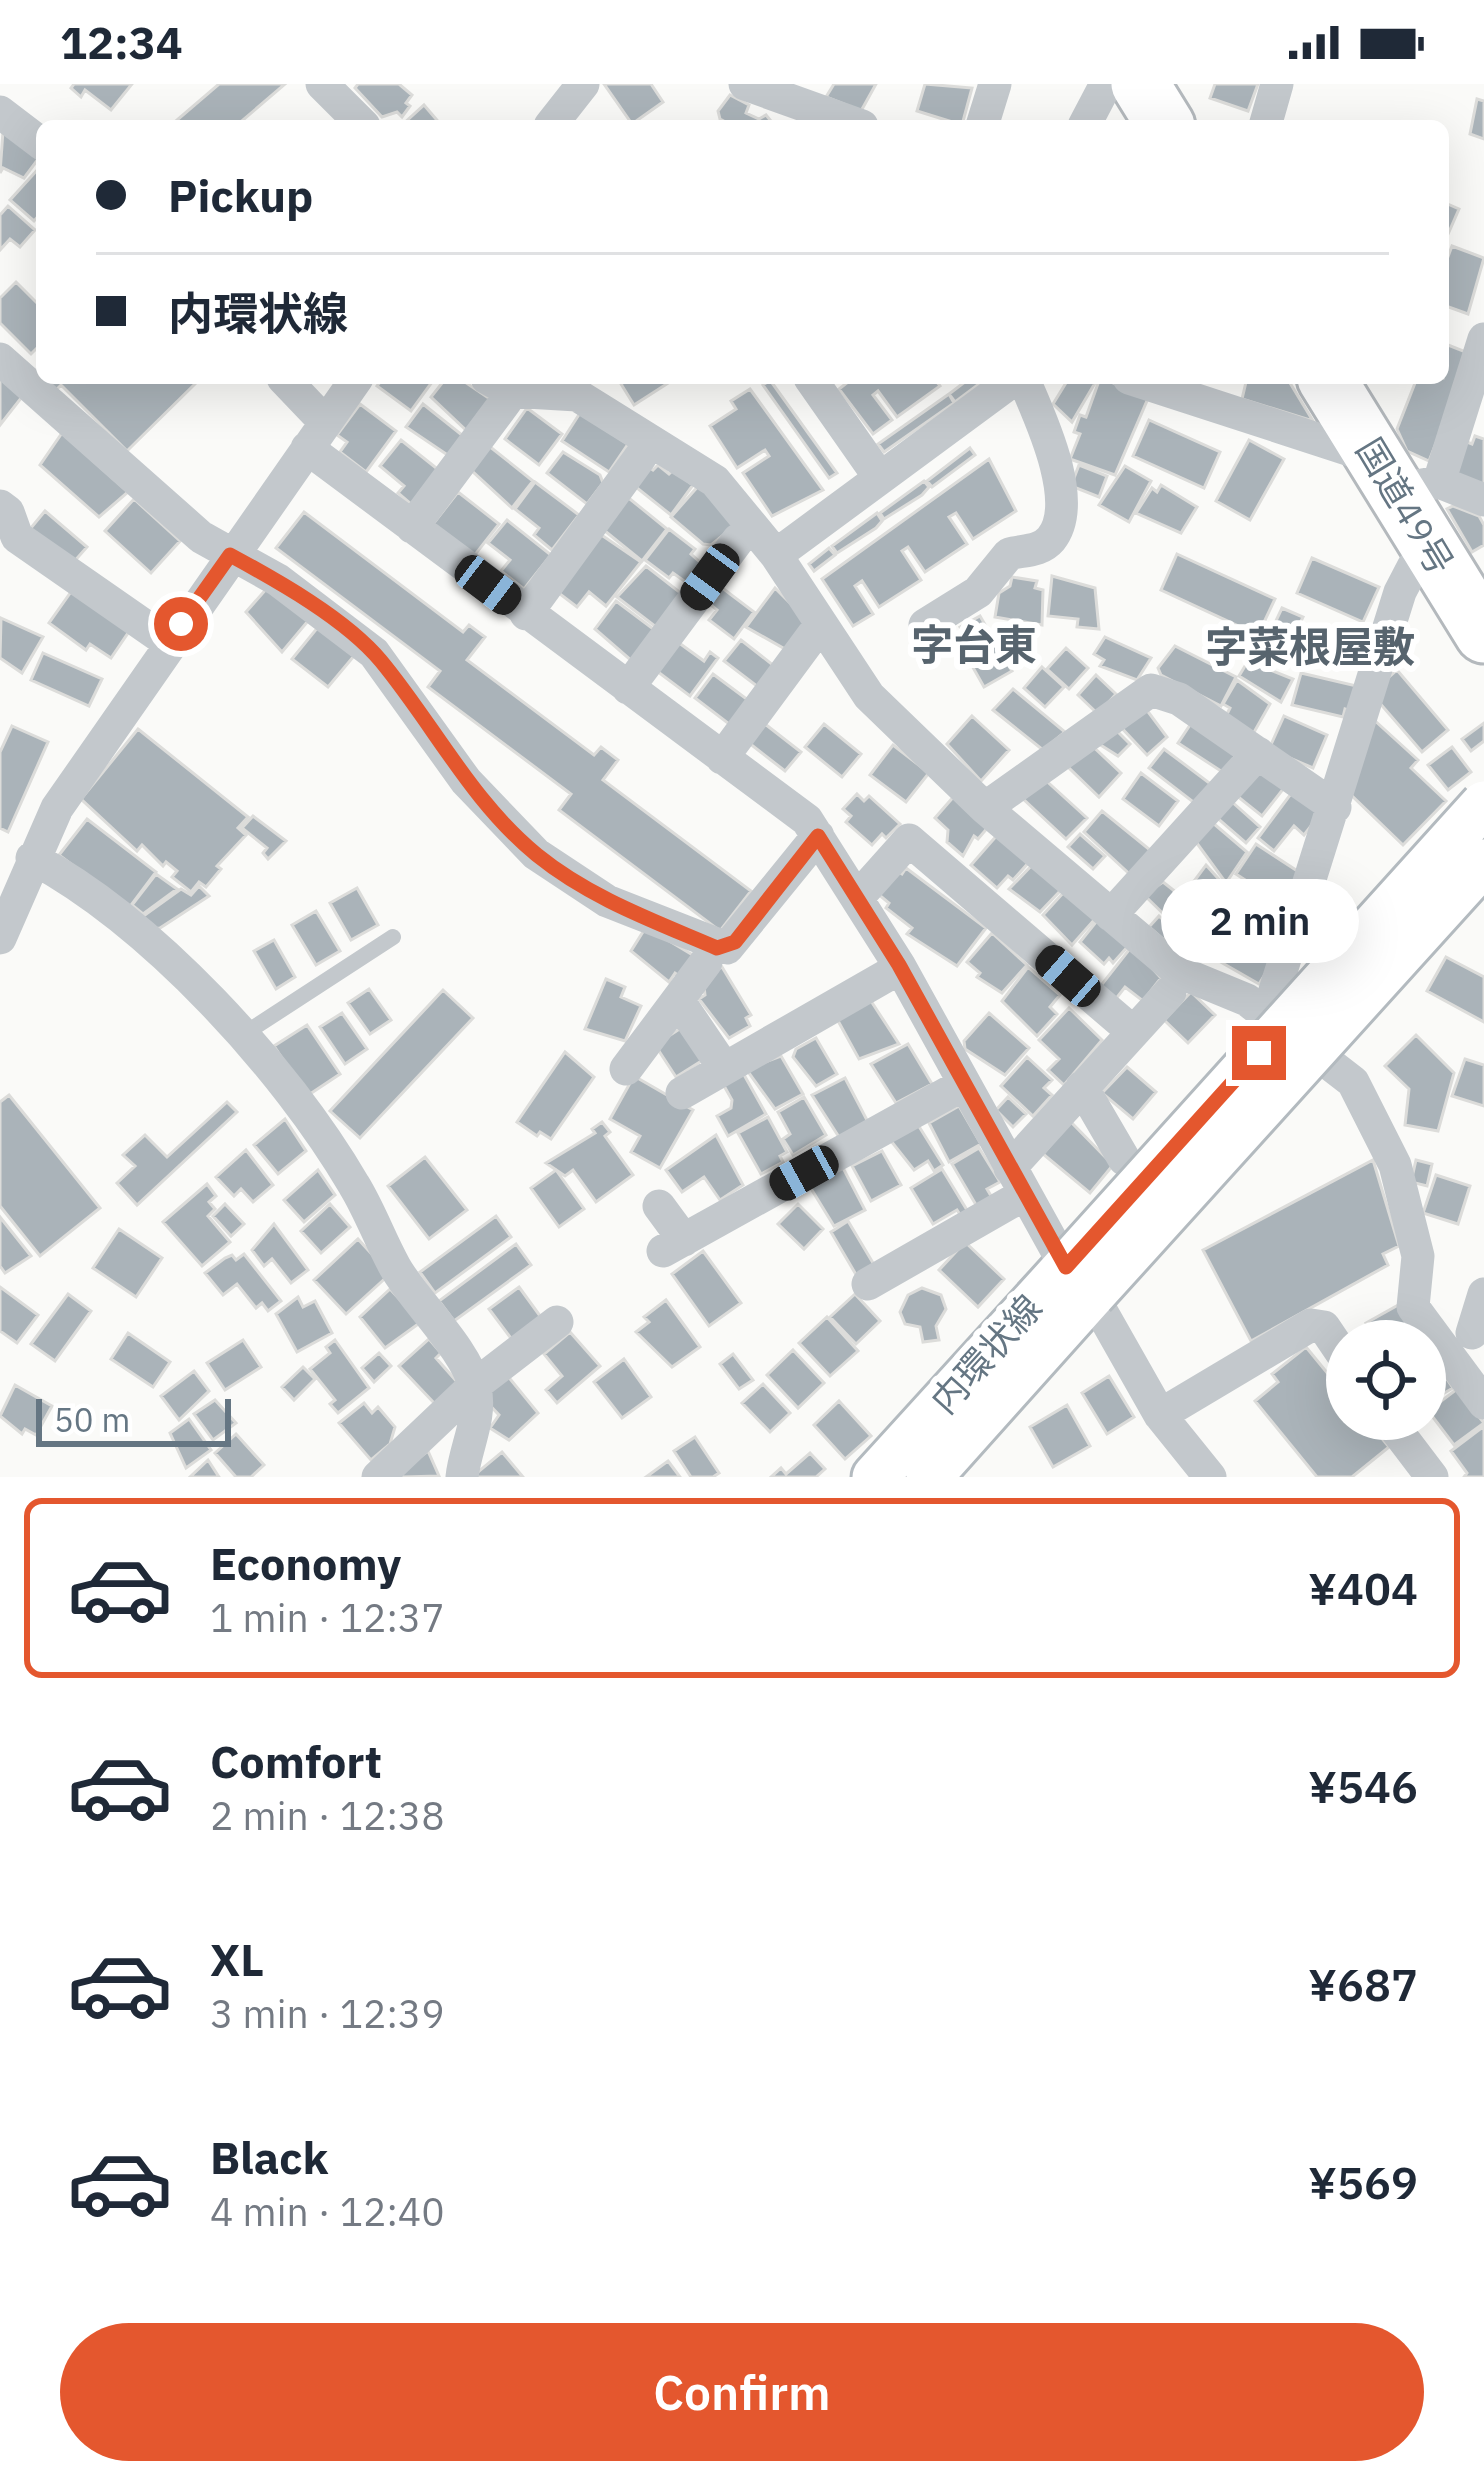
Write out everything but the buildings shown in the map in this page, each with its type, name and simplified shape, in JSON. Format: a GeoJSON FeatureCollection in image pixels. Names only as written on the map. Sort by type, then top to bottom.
{"type":"FeatureCollection","features":[{"type":"Feature","properties":{"kind":"highway"},"geometry":{"type":"LineString","coordinates":[[1140,84],[1162,120]]}},
{"type":"Feature","properties":{"kind":"highway","name":"国道49号"},"geometry":{"type":"LineString","coordinates":[[1330,384],[1404,477],[1432,550],[1484,634]]}},
{"type":"Feature","properties":{"kind":"street"},"geometry":{"type":"LineString","coordinates":[[322,84],[358,120]]}},
{"type":"Feature","properties":{"kind":"street"},"geometry":{"type":"LineString","coordinates":[[555,120],[583,84]]}},
{"type":"Feature","properties":{"kind":"street"},"geometry":{"type":"LineString","coordinates":[[745,84],[845,120]]}},
{"type":"Feature","properties":{"kind":"street"},"geometry":{"type":"LineString","coordinates":[[984,120],[995,84]]}},
{"type":"Feature","properties":{"kind":"street"},"geometry":{"type":"LineString","coordinates":[[1087,120],[1106,84]]}},
{"type":"Feature","properties":{"kind":"street"},"geometry":{"type":"LineString","coordinates":[[1267,120],[1277,84]]}},
{"type":"Feature","properties":{"kind":"street"},"geometry":{"type":"LineString","coordinates":[[0,112],[36,139]]}},
{"type":"Feature","properties":{"kind":"street"},"geometry":{"type":"LineString","coordinates":[[1404,477],[1484,340]]}},
{"type":"Feature","properties":{"kind":"street"},"geometry":{"type":"LineString","coordinates":[[0,359],[201,537],[278,580],[374,653],[480,796],[536,854],[607,902],[727,948],[818,836]]}},
{"type":"Feature","properties":{"kind":"street"},"geometry":{"type":"LineString","coordinates":[[287,384],[316,434],[412,527],[807,820],[859,896],[1018,1181],[1160,1415],[1210,1477]]}},
{"type":"Feature","properties":{"kind":"street"},"geometry":{"type":"LineString","coordinates":[[0,938],[57,808],[352,384]]}},
{"type":"Feature","properties":{"kind":"street"},"geometry":{"type":"LineString","coordinates":[[815,384],[880,478]]}},
{"type":"Feature","properties":{"kind":"street"},"geometry":{"type":"LineString","coordinates":[[776,555],[1011,384]]}},
{"type":"Feature","properties":{"kind":"street"},"geometry":{"type":"LineString","coordinates":[[926,625],[978,592],[1009,554],[1031,552],[1050,540],[1059,522],[1053,449],[1022,384]]}},
{"type":"Feature","properties":{"kind":"street"},"geometry":{"type":"LineString","coordinates":[[1147,384],[1404,477],[1484,500]]}},
{"type":"Feature","properties":{"kind":"street"},"geometry":{"type":"LineString","coordinates":[[412,527],[497,390],[577,395],[715,481],[776,555],[869,696],[986,808],[1179,972],[1247,1000],[1353,1082],[1395,1165],[1418,1256],[1413,1307],[1484,1403]]}},
{"type":"Feature","properties":{"kind":"street"},"geometry":{"type":"LineString","coordinates":[[526,614],[641,456]]}},
{"type":"Feature","properties":{"kind":"street"},"geometry":{"type":"LineString","coordinates":[[0,506],[8,512],[17,537],[168,642]]}},
{"type":"Feature","properties":{"kind":"street"},"geometry":{"type":"LineString","coordinates":[[628,688],[738,539]]}},
{"type":"Feature","properties":{"kind":"street"},"geometry":{"type":"LineString","coordinates":[[1267,1016],[1400,592],[1413,567],[1432,550]]}},
{"type":"Feature","properties":{"kind":"street"},"geometry":{"type":"LineString","coordinates":[[722,758],[813,634]]}},
{"type":"Feature","properties":{"kind":"street"},"geometry":{"type":"LineString","coordinates":[[986,808],[1150,690],[1179,699],[1335,807]]}},
{"type":"Feature","properties":{"kind":"street"},"geometry":{"type":"LineString","coordinates":[[1112,915],[1258,753]]}},
{"type":"Feature","properties":{"kind":"street","name":"内環状線"},"geometry":{"type":"LineString","coordinates":[[929,1477],[1079,1281],[1484,804]]}},
{"type":"Feature","properties":{"kind":"street"},"geometry":{"type":"LineString","coordinates":[[859,896],[909,840],[1132,1031]]}},
{"type":"Feature","properties":{"kind":"street"},"geometry":{"type":"LineString","coordinates":[[32,858],[75,881],[182,971],[302,1107],[354,1185],[396,1268],[475,1385],[475,1420],[462,1477]]}},
{"type":"Feature","properties":{"kind":"street","name":"内環状線"},"geometry":{"type":"LineString","coordinates":[[875,1477],[1079,1281],[1484,862]]}},
{"type":"Feature","properties":{"kind":"street"},"geometry":{"type":"LineString","coordinates":[[626,1069],[706,962]]}},
{"type":"Feature","properties":{"kind":"street"},"geometry":{"type":"LineString","coordinates":[[682,1093],[900,968]]}},
{"type":"Feature","properties":{"kind":"street"},"geometry":{"type":"LineString","coordinates":[[868,1284],[1018,1181],[1082,1088],[1170,992]]}},
{"type":"Feature","properties":{"kind":"street"},"geometry":{"type":"LineString","coordinates":[[678,1000],[724,1069]]}},
{"type":"Feature","properties":{"kind":"street"},"geometry":{"type":"LineString","coordinates":[[659,1206],[673,1246],[964,1084]]}},
{"type":"Feature","properties":{"kind":"street"},"geometry":{"type":"LineString","coordinates":[[1082,1088],[1124,1159]]}},
{"type":"Feature","properties":{"kind":"street"},"geometry":{"type":"LineString","coordinates":[[1472,1334],[1484,1294]]}},
{"type":"Feature","properties":{"kind":"street"},"geometry":{"type":"LineString","coordinates":[[378,1477],[475,1385],[557,1322]]}},
{"type":"Feature","properties":{"kind":"street"},"geometry":{"type":"LineString","coordinates":[[1160,1415],[1311,1325],[1326,1330]]}},
{"type":"Feature","properties":{"kind":"street"},"geometry":{"type":"LineString","coordinates":[[1404,1440],[1432,1477]]}},
{"type":"Feature","properties":{"kind":"lane"},"geometry":{"type":"LineString","coordinates":[[240,1036],[393,937]]}},
{"type":"Feature","properties":{"kind":"district","name":"字台東"},"geometry":{"type":"Point","coordinates":[974,645]}},
{"type":"Feature","properties":{"kind":"district","name":"字菜根屋敷"},"geometry":{"type":"Point","coordinates":[1310,647]}},
{"type":"Feature","properties":{"kind":"route"},"geometry":{"type":"LineString","coordinates":[[181,624],[230,555],[278,580],[374,653],[466,781],[536,854],[607,902],[717,948],[735,942],[818,836],[899,965],[1066,1267],[1259,1053]]}}]}
